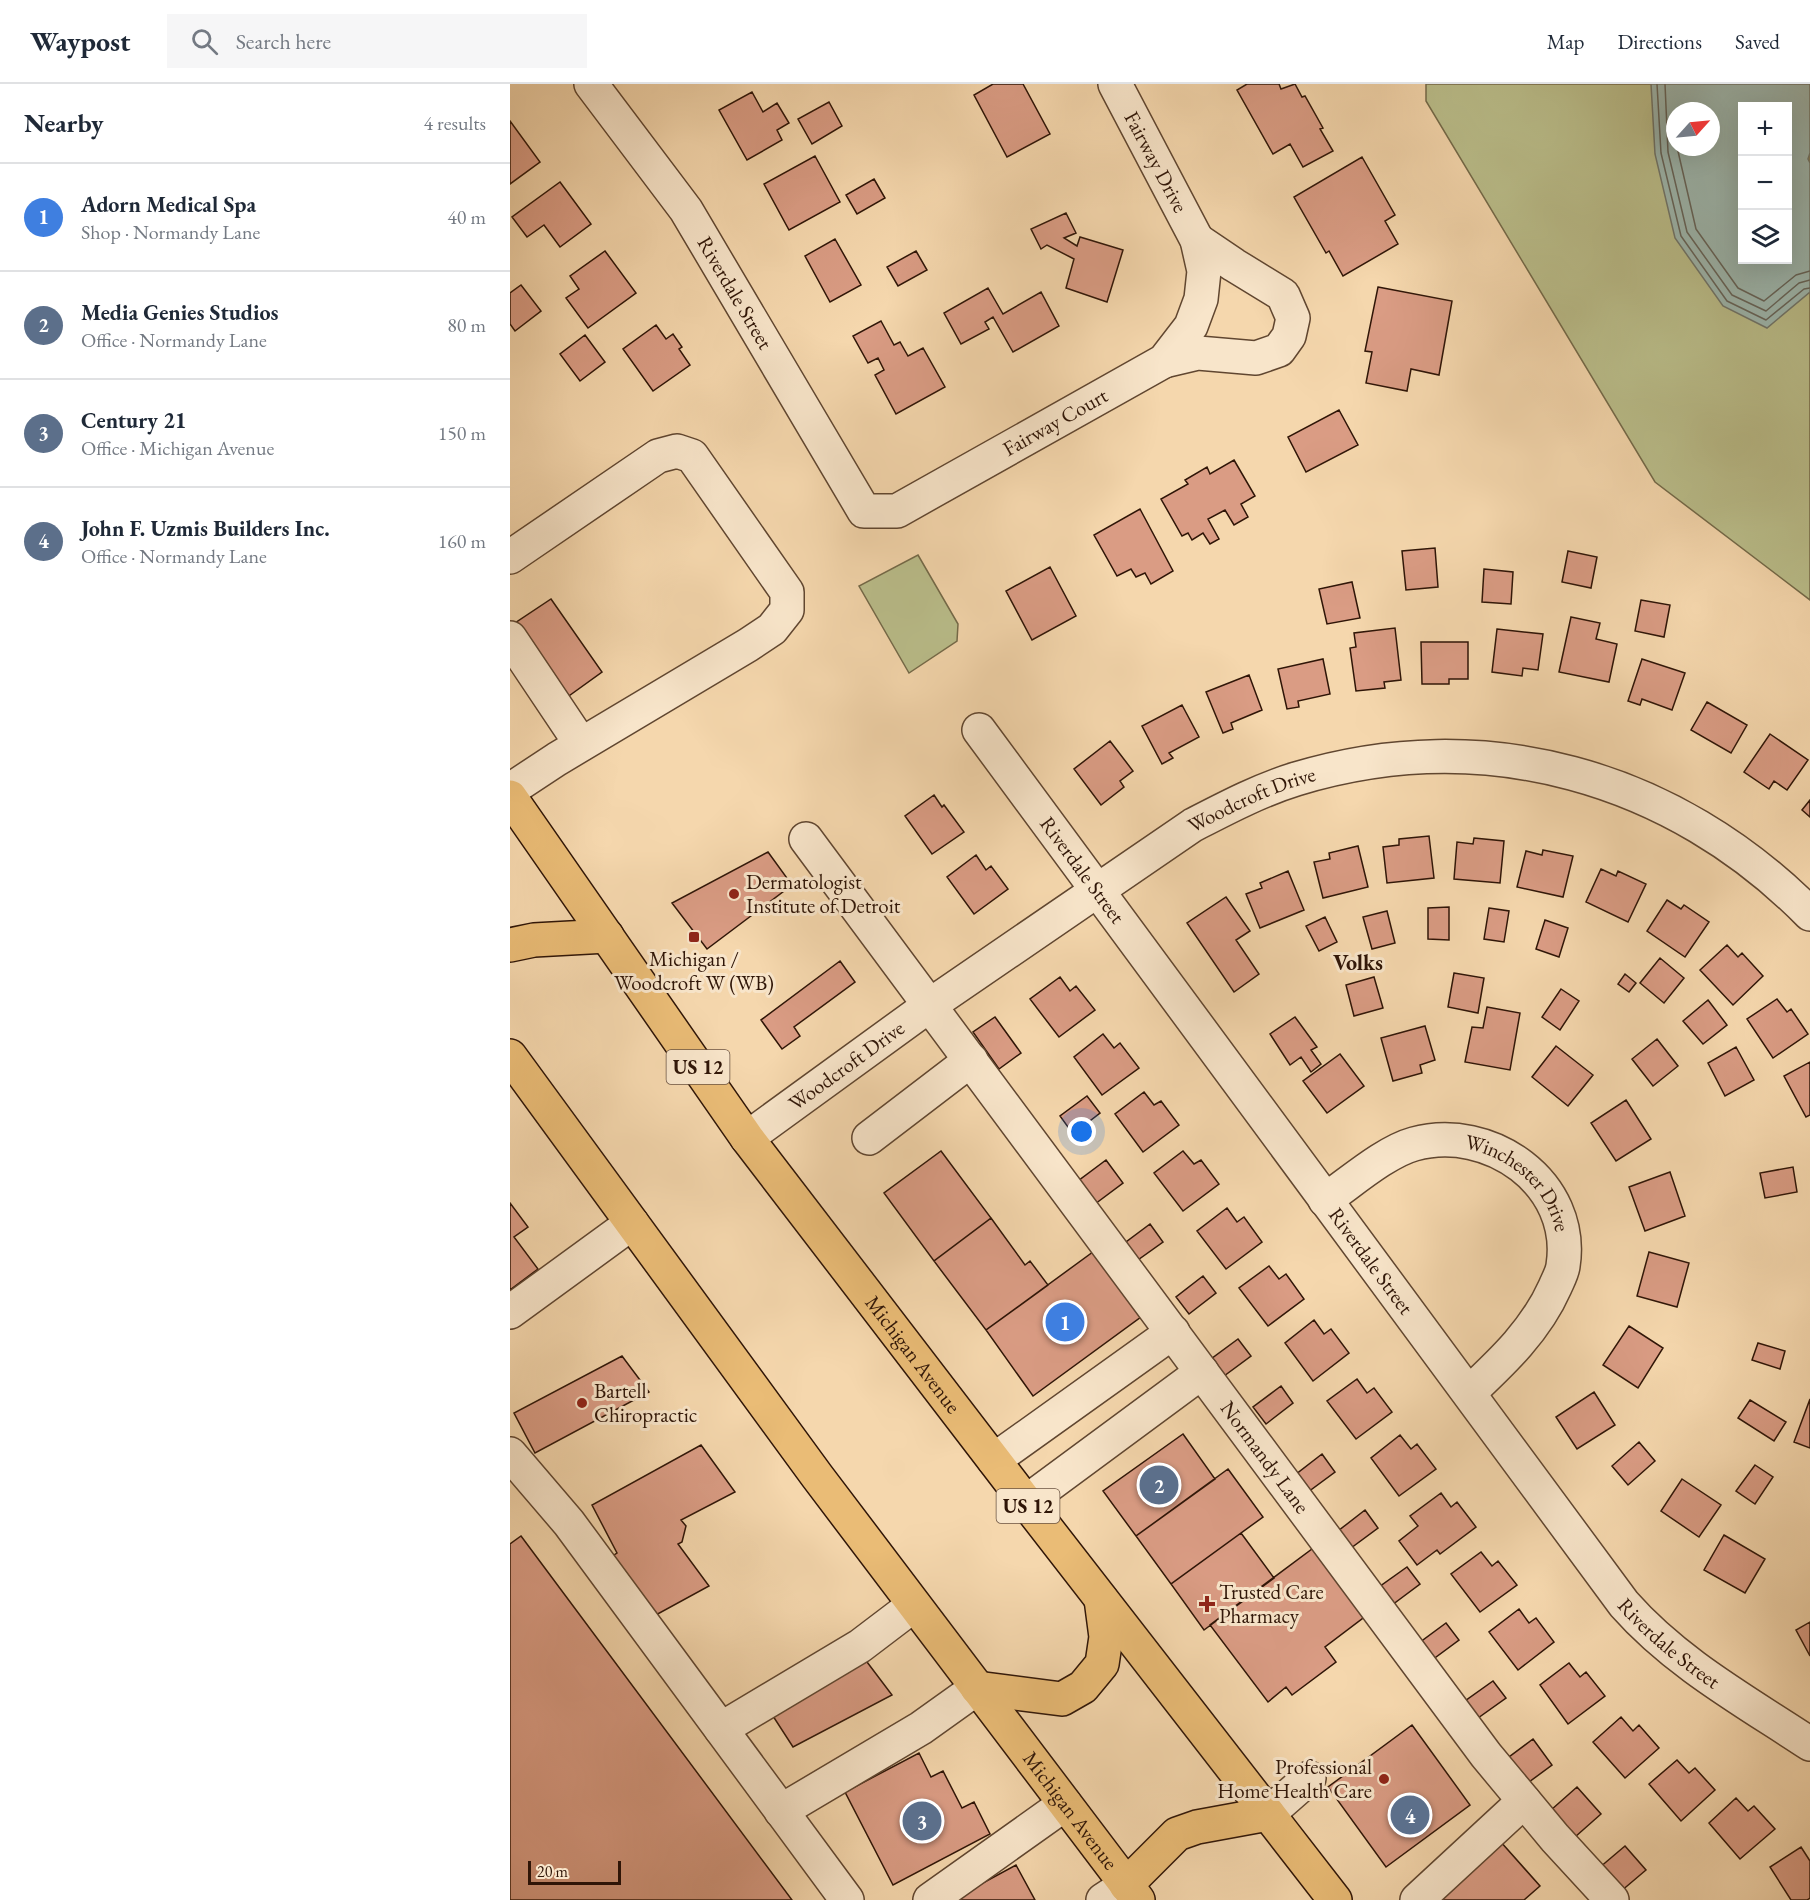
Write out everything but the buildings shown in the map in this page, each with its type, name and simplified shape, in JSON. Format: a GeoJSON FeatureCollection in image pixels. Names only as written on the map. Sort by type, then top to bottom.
{"type":"FeatureCollection","features":[{"type":"Feature","properties":{"kind":"main road","name":"Michigan Avenue"},"geometry":{"type":"LineString","coordinates":[[510,797],[747,1138],[1335,1900]]}},
{"type":"Feature","properties":{"kind":"main road"},"geometry":{"type":"LineString","coordinates":[[510,945],[534,940],[607,936]]}},
{"type":"Feature","properties":{"kind":"main road","name":"Michigan Avenue"},"geometry":{"type":"LineString","coordinates":[[510,1056],[810,1467],[1065,1804],[1122,1895]]}},
{"type":"Feature","properties":{"kind":"main road"},"geometry":{"type":"LineString","coordinates":[[977,1688],[1062,1699],[1083,1687],[1102,1664],[1106,1637],[1101,1599]]}},
{"type":"Feature","properties":{"kind":"main road"},"geometry":{"type":"LineString","coordinates":[[1122,1895],[1177,1834],[1197,1827],[1268,1814]]}},
{"type":"Feature","properties":{"kind":"street","name":"Riverdale Street"},"geometry":{"type":"LineString","coordinates":[[591,84],[686,210],[864,511]]}},
{"type":"Feature","properties":{"kind":"street","name":"Fairway Drive"},"geometry":{"type":"LineString","coordinates":[[1115,84],[1197,240],[1204,271],[1202,283]]}},
{"type":"Feature","properties":{"kind":"street","name":"Fairway Drive"},"geometry":{"type":"LineString","coordinates":[[1164,361],[1198,353],[1256,358],[1279,350],[1289,336],[1293,318],[1283,295],[1234,266],[1197,240]]}},
{"type":"Feature","properties":{"kind":"street","name":"Fairway Court"},"geometry":{"type":"LineString","coordinates":[[864,511],[897,512],[1164,361],[1191,326],[1201,299],[1202,283]]}},
{"type":"Feature","properties":{"kind":"street"},"geometry":{"type":"LineString","coordinates":[[510,557],[642,482],[658,456],[677,451],[692,456],[787,592],[787,610],[772,628],[742,634],[510,790]]}},
{"type":"Feature","properties":{"kind":"street"},"geometry":{"type":"LineString","coordinates":[[510,638],[581,744]]}},
{"type":"Feature","properties":{"kind":"street","name":"Riverdale Street"},"geometry":{"type":"LineString","coordinates":[[979,730],[1325,1200],[1470,1392],[1624,1604],[1645,1628],[1690,1666],[1810,1744]]}},
{"type":"Feature","properties":{"kind":"street","name":"Woodcroft Drive"},"geometry":{"type":"LineString","coordinates":[[747,1138],[930,1005],[1193,825],[1230,806],[1297,778],[1360,764],[1452,756],[1544,766],[1600,781],[1637,794],[1682,816],[1725,842],[1790,893],[1810,914]]}},
{"type":"Feature","properties":{"kind":"street","name":"Normandy Lane"},"geometry":{"type":"LineString","coordinates":[[806,839],[1486,1755],[1612,1900]]}},
{"type":"Feature","properties":{"kind":"street"},"geometry":{"type":"LineString","coordinates":[[869,1137],[971,1060]]}},
{"type":"Feature","properties":{"kind":"street","name":"Winchester Drive"},"geometry":{"type":"LineString","coordinates":[[1325,1200],[1394,1152],[1412,1144],[1438,1139],[1464,1140],[1510,1157],[1528,1170],[1541,1184],[1555,1206],[1561,1223],[1564,1242],[1563,1268],[1545,1309],[1528,1333],[1470,1392]]}},
{"type":"Feature","properties":{"kind":"street"},"geometry":{"type":"LineString","coordinates":[[510,1312],[632,1223]]}},
{"type":"Feature","properties":{"kind":"street"},"geometry":{"type":"LineString","coordinates":[[994,1460],[1173,1332]]}},
{"type":"Feature","properties":{"kind":"street"},"geometry":{"type":"LineString","coordinates":[[1026,1502],[1202,1372]]}},
{"type":"Feature","properties":{"kind":"street"},"geometry":{"type":"LineString","coordinates":[[510,1454],[569,1523],[847,1900]]}},
{"type":"Feature","properties":{"kind":"street"},"geometry":{"type":"LineString","coordinates":[[721,1729],[860,1646],[914,1605]]}},
{"type":"Feature","properties":{"kind":"street"},"geometry":{"type":"LineString","coordinates":[[781,1811],[921,1728],[977,1688]]}},
{"type":"Feature","properties":{"kind":"street"},"geometry":{"type":"LineString","coordinates":[[1268,1814],[1310,1778]]}},
{"type":"Feature","properties":{"kind":"street"},"geometry":{"type":"LineString","coordinates":[[1417,1900],[1524,1801]]}},
{"type":"Feature","properties":{"kind":"street"},"geometry":{"type":"LineString","coordinates":[[930,1900],[1065,1804]]}},
{"type":"Feature","properties":{"kind":"green space"},"geometry":{"type":"Polygon","coordinates":[[[1426,84],[1810,84],[1810,600],[1655,482],[1426,101],[1426,84]]]}},
{"type":"Feature","properties":{"kind":"green space"},"geometry":{"type":"Polygon","coordinates":[[[918,555],[958,624],[957,641],[909,673],[859,586],[918,555]]]}},
{"type":"Feature","properties":{"kind":"water"},"geometry":{"type":"Polygon","coordinates":[[[1651,84],[1810,84],[1810,153],[1808,159],[1810,163],[1810,292],[1767,328],[1723,306],[1675,238],[1655,154],[1651,84]]]}},
{"type":"Feature","properties":{"kind":"place","name":"Dermatologist Institute of Detroit"},"geometry":{"type":"Point","coordinates":[734,894]}},
{"type":"Feature","properties":{"kind":"place","name":"Michigan / Woodcroft W (WB)"},"geometry":{"type":"Point","coordinates":[694,937]}},
{"type":"Feature","properties":{"kind":"place","name":"Adorn Medical Spa"},"geometry":{"type":"Point","coordinates":[1065,1322]}},
{"type":"Feature","properties":{"kind":"place","name":"Bartell Chiropractic"},"geometry":{"type":"Point","coordinates":[582,1403]}},
{"type":"Feature","properties":{"kind":"place","name":"Media Genies Studios"},"geometry":{"type":"Point","coordinates":[1159,1485]}},
{"type":"Feature","properties":{"kind":"place","name":"Trusted Care Pharmacy"},"geometry":{"type":"Point","coordinates":[1207,1604]}},
{"type":"Feature","properties":{"kind":"place","name":"Professional Home Health Care"},"geometry":{"type":"Point","coordinates":[1384,1779]}},
{"type":"Feature","properties":{"kind":"place","name":"John F. Uzmis Builders Inc."},"geometry":{"type":"Point","coordinates":[1410,1815]}},
{"type":"Feature","properties":{"kind":"place","name":"Century 21"},"geometry":{"type":"Point","coordinates":[922,1821]}},
{"type":"Feature","properties":{"kind":"district","name":"Volks"},"geometry":{"type":"Point","coordinates":[1358,962]}}]}
